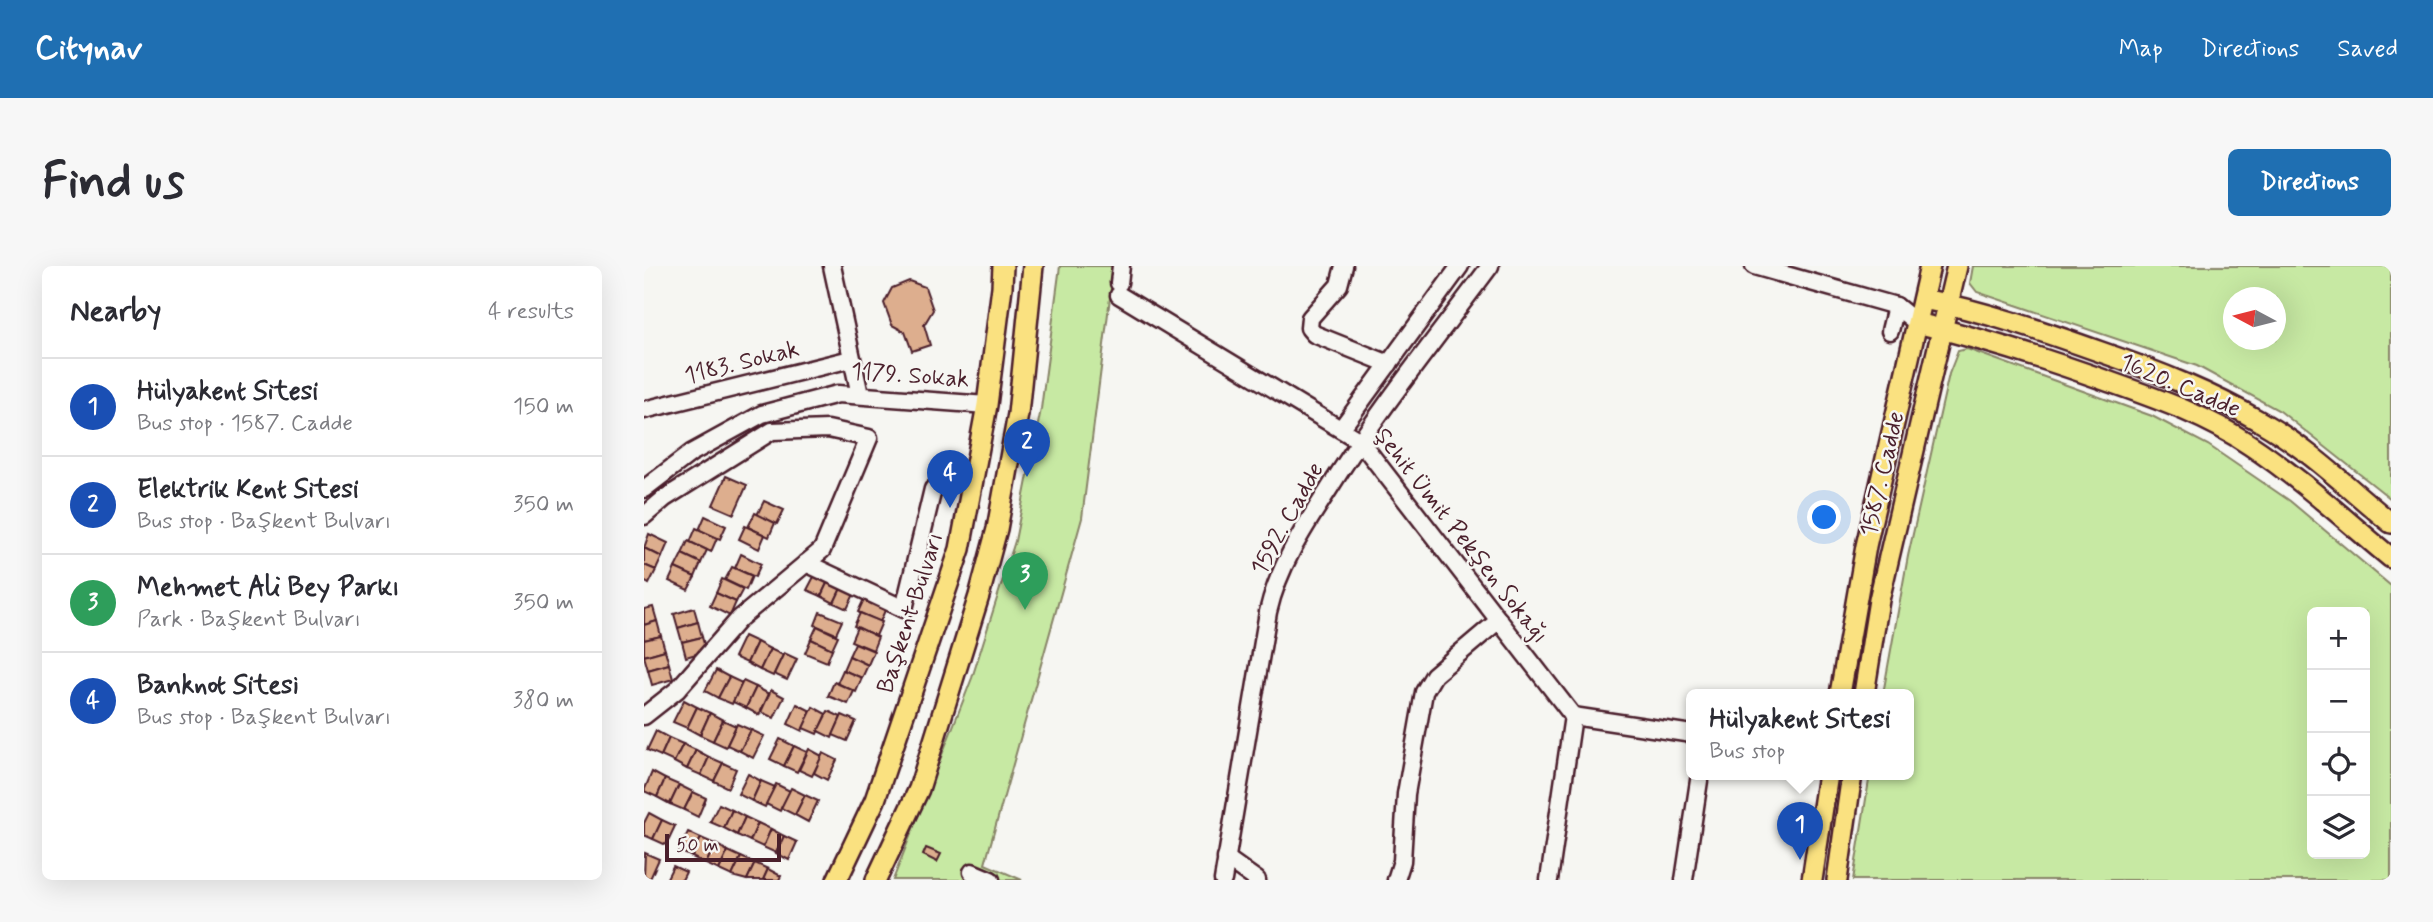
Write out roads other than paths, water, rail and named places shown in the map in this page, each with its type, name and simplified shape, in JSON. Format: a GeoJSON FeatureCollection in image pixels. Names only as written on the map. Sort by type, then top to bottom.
{"type":"FeatureCollection","features":[{"type":"Feature","properties":{"kind":"main road","name":"Başkent Bulvarı"},"geometry":{"type":"LineString","coordinates":[[837,880],[875,800],[960,549],[987,405],[1002,287],[1002,266]]}},
{"type":"Feature","properties":{"kind":"main road"},"geometry":{"type":"LineString","coordinates":[[876,880],[919,789],[997,529],[1017,414],[1036,266]]}},
{"type":"Feature","properties":{"kind":"main road","name":"1587. Cadde"},"geometry":{"type":"LineString","coordinates":[[1841,689],[1858,587],[1930,266]]}},
{"type":"Feature","properties":{"kind":"main road","name":"1587. Cadde"},"geometry":{"type":"LineString","coordinates":[[1865,689],[1882,586],[1957,266]]}},
{"type":"Feature","properties":{"kind":"main road","name":"1620. Cadde"},"geometry":{"type":"LineString","coordinates":[[1923,299],[1949,304],[2062,338],[2182,382],[2222,401],[2263,423],[2303,450],[2391,523]]}},
{"type":"Feature","properties":{"kind":"main road","name":"1620. Cadde"},"geometry":{"type":"LineString","coordinates":[[1917,323],[2050,360],[2175,405],[2209,421],[2249,444],[2285,470],[2391,558]]}},
{"type":"Feature","properties":{"kind":"main road"},"geometry":{"type":"LineString","coordinates":[[1812,880],[1827,780]]}},
{"type":"Feature","properties":{"kind":"main road"},"geometry":{"type":"LineString","coordinates":[[1837,880],[1851,780]]}},
{"type":"Feature","properties":{"kind":"street"},"geometry":{"type":"LineString","coordinates":[[832,266],[860,395]]}},
{"type":"Feature","properties":{"kind":"street","name":"Şehit Ümit Pekşen Sokağı"},"geometry":{"type":"LineString","coordinates":[[1121,266],[1119,289],[1360,441],[1573,716]]}},
{"type":"Feature","properties":{"kind":"street"},"geometry":{"type":"LineString","coordinates":[[1344,266],[1339,285],[1310,318],[1309,328],[1314,334],[1389,364]]}},
{"type":"Feature","properties":{"kind":"street"},"geometry":{"type":"LineString","coordinates":[[1341,429],[1460,266]]}},
{"type":"Feature","properties":{"kind":"street","name":"1592. Cadde"},"geometry":{"type":"LineString","coordinates":[[1223,880],[1270,602],[1301,534],[1360,441],[1490,266]]}},
{"type":"Feature","properties":{"kind":"street"},"geometry":{"type":"LineString","coordinates":[[1754,266],[1896,306],[1917,323]]}},
{"type":"Feature","properties":{"kind":"street"},"geometry":{"type":"LineString","coordinates":[[1896,306],[1923,299]]}},
{"type":"Feature","properties":{"kind":"street"},"geometry":{"type":"LineString","coordinates":[[1890,331],[1896,306]]}},
{"type":"Feature","properties":{"kind":"street","name":"1183. Sokak"},"geometry":{"type":"LineString","coordinates":[[644,410],[852,359]]}},
{"type":"Feature","properties":{"kind":"street","name":"1179. Sokak"},"geometry":{"type":"LineString","coordinates":[[644,489],[691,453],[762,414],[838,394],[987,405]]}},
{"type":"Feature","properties":{"kind":"street"},"geometry":{"type":"LineString","coordinates":[[644,516],[665,498],[772,431],[828,429],[869,438],[822,550],[739,619],[677,690],[644,716]]}},
{"type":"Feature","properties":{"kind":"street"},"geometry":{"type":"LineString","coordinates":[[806,563],[904,609],[933,489]]}},
{"type":"Feature","properties":{"kind":"street"},"geometry":{"type":"LineString","coordinates":[[1396,880],[1402,861],[1406,794],[1424,692],[1434,675],[1499,620]]}},
{"type":"Feature","properties":{"kind":"street"},"geometry":{"type":"LineString","coordinates":[[1549,880],[1573,716],[1686,733]]}},
{"type":"Feature","properties":{"kind":"street"},"geometry":{"type":"LineString","coordinates":[[1684,880],[1699,780]]}},
{"type":"Feature","properties":{"kind":"street"},"geometry":{"type":"LineString","coordinates":[[1226,858],[1256,880]]}},
{"type":"Feature","properties":{"kind":"street"},"geometry":{"type":"LineString","coordinates":[[972,872],[991,880]]}},
{"type":"Feature","properties":{"kind":"place","name":"Elektrik Kent Sitesi"},"geometry":{"type":"Point","coordinates":[1027,477]}},
{"type":"Feature","properties":{"kind":"place","name":"Banknot Sitesi"},"geometry":{"type":"Point","coordinates":[950,508]}},
{"type":"Feature","properties":{"kind":"place","name":"Mehmet Ali Bey Parkı"},"geometry":{"type":"Point","coordinates":[1025,610]}},
{"type":"Feature","properties":{"kind":"place","name":"Hülyakent Sitesi"},"geometry":{"type":"Point","coordinates":[1800,860]}}]}
